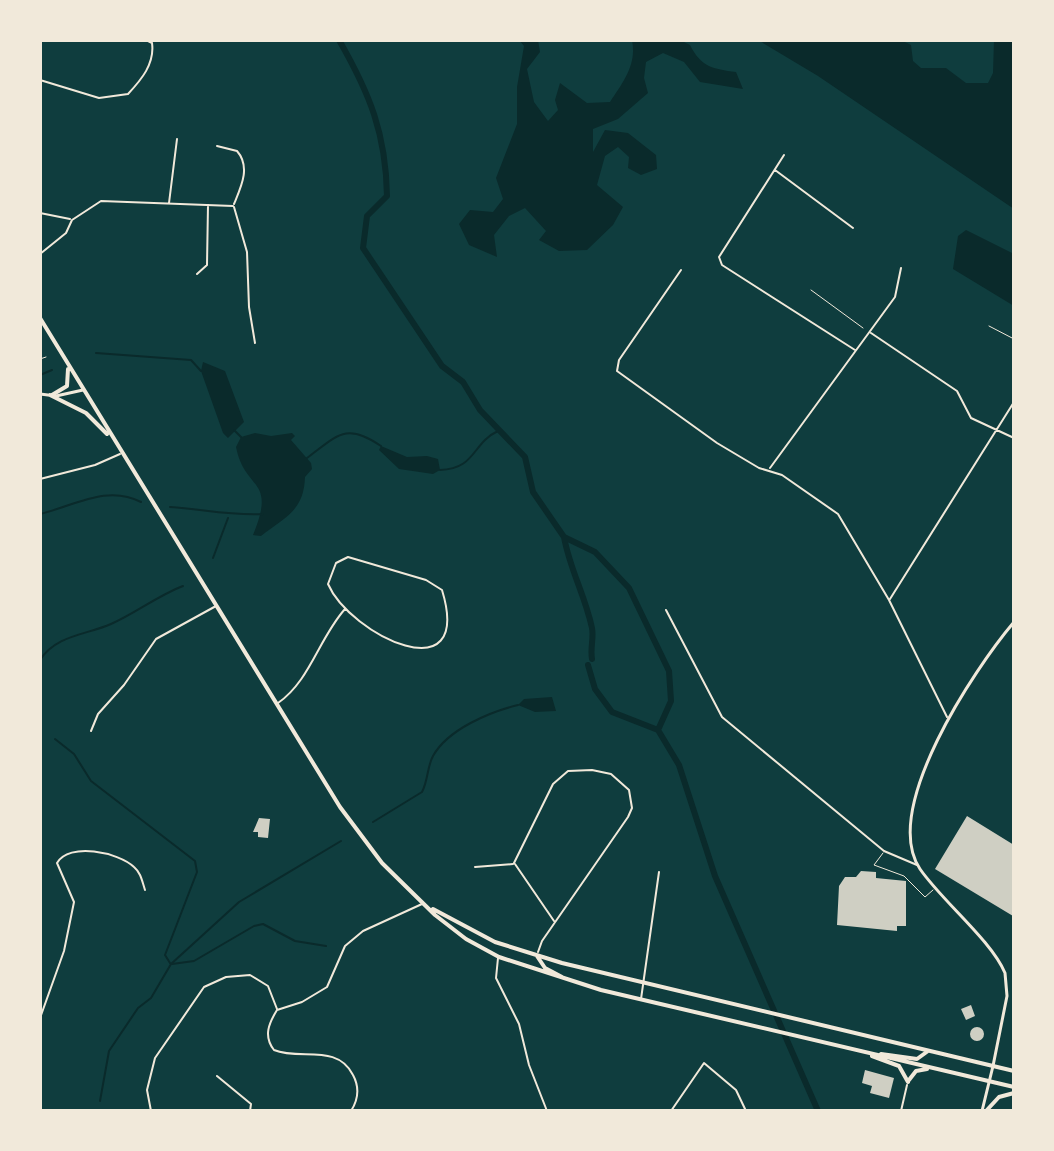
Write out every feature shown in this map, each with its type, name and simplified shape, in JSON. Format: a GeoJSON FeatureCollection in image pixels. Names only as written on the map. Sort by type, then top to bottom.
{"type":"FeatureCollection","features":[{"type":"Feature","properties":{"kind":"main road"},"geometry":{"type":"LineString","coordinates":[[40,318],[276,705],[361,836],[423,903],[458,933],[499,957],[587,987],[1014,1090]]}},
{"type":"Feature","properties":{"kind":"main road"},"geometry":{"type":"LineString","coordinates":[[50,395],[62,391],[69,383],[65,360]]}},
{"type":"Feature","properties":{"kind":"main road"},"geometry":{"type":"LineString","coordinates":[[50,395],[86,413],[114,442]]}},
{"type":"Feature","properties":{"kind":"main road"},"geometry":{"type":"LineString","coordinates":[[423,903],[478,934],[537,956],[1014,1071]]}},
{"type":"Feature","properties":{"kind":"main road"},"geometry":{"type":"LineString","coordinates":[[537,956],[549,971],[587,987]]}},
{"type":"Feature","properties":{"kind":"main road"},"geometry":{"type":"LineString","coordinates":[[854,1050],[917,1059],[928,1051]]}},
{"type":"Feature","properties":{"kind":"main road"},"geometry":{"type":"LineString","coordinates":[[854,1050],[899,1066],[908,1082],[920,1069],[944,1071]]}},
{"type":"Feature","properties":{"kind":"main road"},"geometry":{"type":"LineString","coordinates":[[984,1111],[999,1097],[1014,1090]]}},
{"type":"Feature","properties":{"kind":"street"},"geometry":{"type":"LineString","coordinates":[[40,80],[99,98],[128,94],[139,82],[153,53],[152,43],[146,40]]}},
{"type":"Feature","properties":{"kind":"street"},"geometry":{"type":"LineString","coordinates":[[169,204],[177,139]]}},
{"type":"Feature","properties":{"kind":"street"},"geometry":{"type":"LineString","coordinates":[[217,146],[237,151],[244,161],[243,178],[233,206],[247,252],[255,343]]}},
{"type":"Feature","properties":{"kind":"street"},"geometry":{"type":"LineString","coordinates":[[784,155],[719,257],[722,265],[855,350]]}},
{"type":"Feature","properties":{"kind":"street"},"geometry":{"type":"LineString","coordinates":[[775,170],[853,228]]}},
{"type":"Feature","properties":{"kind":"street"},"geometry":{"type":"LineString","coordinates":[[40,254],[66,233],[72,220],[101,201],[233,206]]}},
{"type":"Feature","properties":{"kind":"street"},"geometry":{"type":"LineString","coordinates":[[197,274],[207,265],[208,205]]}},
{"type":"Feature","properties":{"kind":"street"},"geometry":{"type":"LineString","coordinates":[[40,213],[72,220]]}},
{"type":"Feature","properties":{"kind":"street"},"geometry":{"type":"LineString","coordinates":[[769,469],[895,297],[901,268]]}},
{"type":"Feature","properties":{"kind":"street"},"geometry":{"type":"LineString","coordinates":[[681,270],[619,360],[617,371],[717,443],[759,468],[769,469],[838,514],[889,600],[947,717]]}},
{"type":"Feature","properties":{"kind":"street"},"geometry":{"type":"LineString","coordinates":[[869,332],[957,391],[971,418],[1014,438]]}},
{"type":"Feature","properties":{"kind":"street"},"geometry":{"type":"LineString","coordinates":[[40,394],[68,396],[83,390]]}},
{"type":"Feature","properties":{"kind":"street"},"geometry":{"type":"LineString","coordinates":[[889,600],[1014,402]]}},
{"type":"Feature","properties":{"kind":"street"},"geometry":{"type":"LineString","coordinates":[[40,479],[95,465],[121,454]]}},
{"type":"Feature","properties":{"kind":"street"},"geometry":{"type":"LineString","coordinates":[[348,557],[435,584],[442,590],[447,622],[434,645],[421,650],[407,649],[380,636],[345,608],[328,584],[336,563],[348,557]]}},
{"type":"Feature","properties":{"kind":"street"},"geometry":{"type":"LineString","coordinates":[[91,731],[98,714],[156,639],[216,606]]}},
{"type":"Feature","properties":{"kind":"street"},"geometry":{"type":"LineString","coordinates":[[276,705],[298,686],[315,650],[345,608]]}},
{"type":"Feature","properties":{"kind":"street"},"geometry":{"type":"LineString","coordinates":[[666,610],[722,717],[884,851],[917,865]]}},
{"type":"Feature","properties":{"kind":"street"},"geometry":{"type":"LineString","coordinates":[[984,1111],[1005,1011],[1007,978],[999,962],[917,865],[911,839],[912,821],[932,748],[947,717],[1014,622]]}},
{"type":"Feature","properties":{"kind":"street"},"geometry":{"type":"LineString","coordinates":[[514,863],[560,777],[576,769],[611,774],[632,798],[628,817],[555,923],[537,956]]}},
{"type":"Feature","properties":{"kind":"street"},"geometry":{"type":"LineString","coordinates":[[40,1018],[64,951],[74,902],[57,863],[61,856],[71,851],[124,859],[136,868],[145,890]]}},
{"type":"Feature","properties":{"kind":"street"},"geometry":{"type":"LineString","coordinates":[[475,867],[490,868],[514,863]]}},
{"type":"Feature","properties":{"kind":"street"},"geometry":{"type":"LineString","coordinates":[[514,863],[555,923]]}},
{"type":"Feature","properties":{"kind":"street"},"geometry":{"type":"LineString","coordinates":[[640,1000],[659,872]]}},
{"type":"Feature","properties":{"kind":"street"},"geometry":{"type":"LineString","coordinates":[[351,1111],[357,1096],[356,1081],[343,1063],[327,1054],[279,1052],[269,1044],[269,1024],[277,1010],[302,1002],[327,987],[345,946],[363,931],[382,919],[407,913],[423,903]]}},
{"type":"Feature","properties":{"kind":"street"},"geometry":{"type":"LineString","coordinates":[[499,957],[496,978],[519,1024],[529,1065],[546,1111]]}},
{"type":"Feature","properties":{"kind":"street"},"geometry":{"type":"LineString","coordinates":[[151,1111],[147,1090],[155,1058],[204,987],[226,977],[250,975],[268,986],[277,1010]]}},
{"type":"Feature","properties":{"kind":"street"},"geometry":{"type":"LineString","coordinates":[[671,1111],[704,1063],[736,1090],[746,1111]]}},
{"type":"Feature","properties":{"kind":"street"},"geometry":{"type":"LineString","coordinates":[[217,1076],[251,1104],[250,1111]]}},
{"type":"Feature","properties":{"kind":"street"},"geometry":{"type":"LineString","coordinates":[[901,1111],[908,1082]]}},
{"type":"Feature","properties":{"kind":"lane"},"geometry":{"type":"LineString","coordinates":[[884,851],[874,865],[904,876],[925,897],[936,888]]}},
{"type":"Feature","properties":{"kind":"path"},"geometry":{"type":"LineString","coordinates":[[811,290],[869,332]]}},
{"type":"Feature","properties":{"kind":"path"},"geometry":{"type":"LineString","coordinates":[[989,326],[1014,339]]}},
{"type":"Feature","properties":{"kind":"path"},"geometry":{"type":"LineString","coordinates":[[40,359],[46,357]]}},
{"type":"Feature","properties":{"kind":"water"},"geometry":{"type":"Polygon","coordinates":[[[519,40],[538,40],[540,52],[527,69],[534,102],[548,121],[558,110],[555,100],[560,83],[587,103],[610,102],[631,65],[632,40],[680,40],[690,45],[708,66],[736,72],[743,89],[700,82],[684,62],[663,53],[646,62],[644,78],[648,93],[618,119],[593,129],[593,152],[605,130],[628,133],[656,155],[657,169],[641,175],[628,168],[629,157],[618,147],[605,156],[597,185],[623,207],[613,225],[587,250],[559,251],[539,240],[546,231],[525,208],[509,216],[494,235],[497,257],[469,245],[459,224],[470,210],[493,212],[503,199],[496,178],[517,124],[517,87],[524,46],[519,40]]]}},
{"type":"Feature","properties":{"kind":"water"},"geometry":{"type":"Polygon","coordinates":[[[758,40],[901,40],[911,45],[913,61],[921,68],[946,68],[966,83],[988,83],[993,73],[994,40],[1014,40],[1014,209],[818,76],[758,40]]]}},
{"type":"Feature","properties":{"kind":"water"},"geometry":{"type":"Polygon","coordinates":[[[966,230],[1014,254],[1014,306],[953,269],[958,236],[966,230]]]}},
{"type":"Feature","properties":{"kind":"water"},"geometry":{"type":"Polygon","coordinates":[[[203,362],[225,371],[244,422],[228,438],[223,433],[201,371],[203,362]]]}},
{"type":"Feature","properties":{"kind":"water"},"geometry":{"type":"Polygon","coordinates":[[[255,433],[271,436],[292,433],[295,436],[291,440],[311,463],[312,469],[305,477],[297,506],[261,536],[253,535],[260,516],[261,494],[240,461],[236,447],[241,437],[255,433]]]}},
{"type":"Feature","properties":{"kind":"water"},"geometry":{"type":"Polygon","coordinates":[[[381,446],[407,457],[438,459],[440,470],[433,474],[399,469],[379,450],[381,446]]]}},
{"type":"Feature","properties":{"kind":"water"},"geometry":{"type":"Polygon","coordinates":[[[552,697],[556,711],[535,712],[518,705],[524,699],[552,697]]]}},
{"type":"Feature","properties":{"kind":"building"},"geometry":{"type":"Polygon","coordinates":[[[967,816],[1014,845],[1013,916],[935,869],[967,816]]]}},
{"type":"Feature","properties":{"kind":"building"},"geometry":{"type":"Polygon","coordinates":[[[259,818],[270,819],[268,838],[258,837],[258,832],[253,832],[259,818]]]}},
{"type":"Feature","properties":{"kind":"building"},"geometry":{"type":"Polygon","coordinates":[[[861,871],[876,872],[876,878],[906,881],[906,926],[897,926],[897,931],[837,925],[839,886],[845,877],[856,877],[861,871]]]}},
{"type":"Feature","properties":{"kind":"building"},"geometry":{"type":"Polygon","coordinates":[[[971,1005],[975,1016],[966,1020],[961,1009],[971,1005]]]}},
{"type":"Feature","properties":{"kind":"building"},"geometry":{"type":"Polygon","coordinates":[[[977,1027],[984,1034],[977,1041],[970,1034],[977,1027]]]}},
{"type":"Feature","properties":{"kind":"building"},"geometry":{"type":"Polygon","coordinates":[[[865,1070],[894,1078],[889,1098],[870,1093],[872,1086],[862,1083],[865,1070]]]}},
{"type":"Feature","properties":{"kind":"waterway"},"geometry":{"type":"LineString","coordinates":[[339,40],[368,97],[380,134],[386,174],[387,196],[367,216],[363,248],[442,366],[463,382],[480,410],[525,457],[533,492],[564,537],[595,552],[629,588],[669,671],[671,701],[658,730]]}},
{"type":"Feature","properties":{"kind":"waterway"},"geometry":{"type":"LineString","coordinates":[[96,353],[191,360],[201,371]]}},
{"type":"Feature","properties":{"kind":"waterway"},"geometry":{"type":"LineString","coordinates":[[40,375],[52,370]]}},
{"type":"Feature","properties":{"kind":"waterway"},"geometry":{"type":"LineString","coordinates":[[234,430],[241,437]]}},
{"type":"Feature","properties":{"kind":"waterway"},"geometry":{"type":"LineString","coordinates":[[440,470],[461,465],[498,431]]}},
{"type":"Feature","properties":{"kind":"waterway"},"geometry":{"type":"LineString","coordinates":[[307,458],[342,434],[359,435],[381,446]]}},
{"type":"Feature","properties":{"kind":"waterway"},"geometry":{"type":"LineString","coordinates":[[40,514],[103,496],[116,495],[141,502]]}},
{"type":"Feature","properties":{"kind":"waterway"},"geometry":{"type":"LineString","coordinates":[[170,507],[263,514]]}},
{"type":"Feature","properties":{"kind":"waterway"},"geometry":{"type":"LineString","coordinates":[[213,558],[228,518]]}},
{"type":"Feature","properties":{"kind":"waterway"},"geometry":{"type":"LineString","coordinates":[[564,537],[592,628],[592,659]]}},
{"type":"Feature","properties":{"kind":"waterway"},"geometry":{"type":"LineString","coordinates":[[40,660],[54,645],[111,624],[183,586]]}},
{"type":"Feature","properties":{"kind":"waterway"},"geometry":{"type":"LineString","coordinates":[[588,665],[595,689],[612,712],[658,730],[679,765],[715,876],[818,1111]]}},
{"type":"Feature","properties":{"kind":"waterway"},"geometry":{"type":"LineString","coordinates":[[373,822],[422,792],[433,756],[449,738],[483,717],[518,705]]}},
{"type":"Feature","properties":{"kind":"waterway"},"geometry":{"type":"LineString","coordinates":[[55,739],[74,754],[91,781],[195,861],[197,872],[165,955],[170,963]]}},
{"type":"Feature","properties":{"kind":"waterway"},"geometry":{"type":"LineString","coordinates":[[100,1101],[109,1051],[138,1008],[151,998],[171,964],[239,902],[341,841]]}},
{"type":"Feature","properties":{"kind":"waterway"},"geometry":{"type":"LineString","coordinates":[[172,964],[194,961],[254,926],[263,924],[295,941],[326,946]]}}]}
